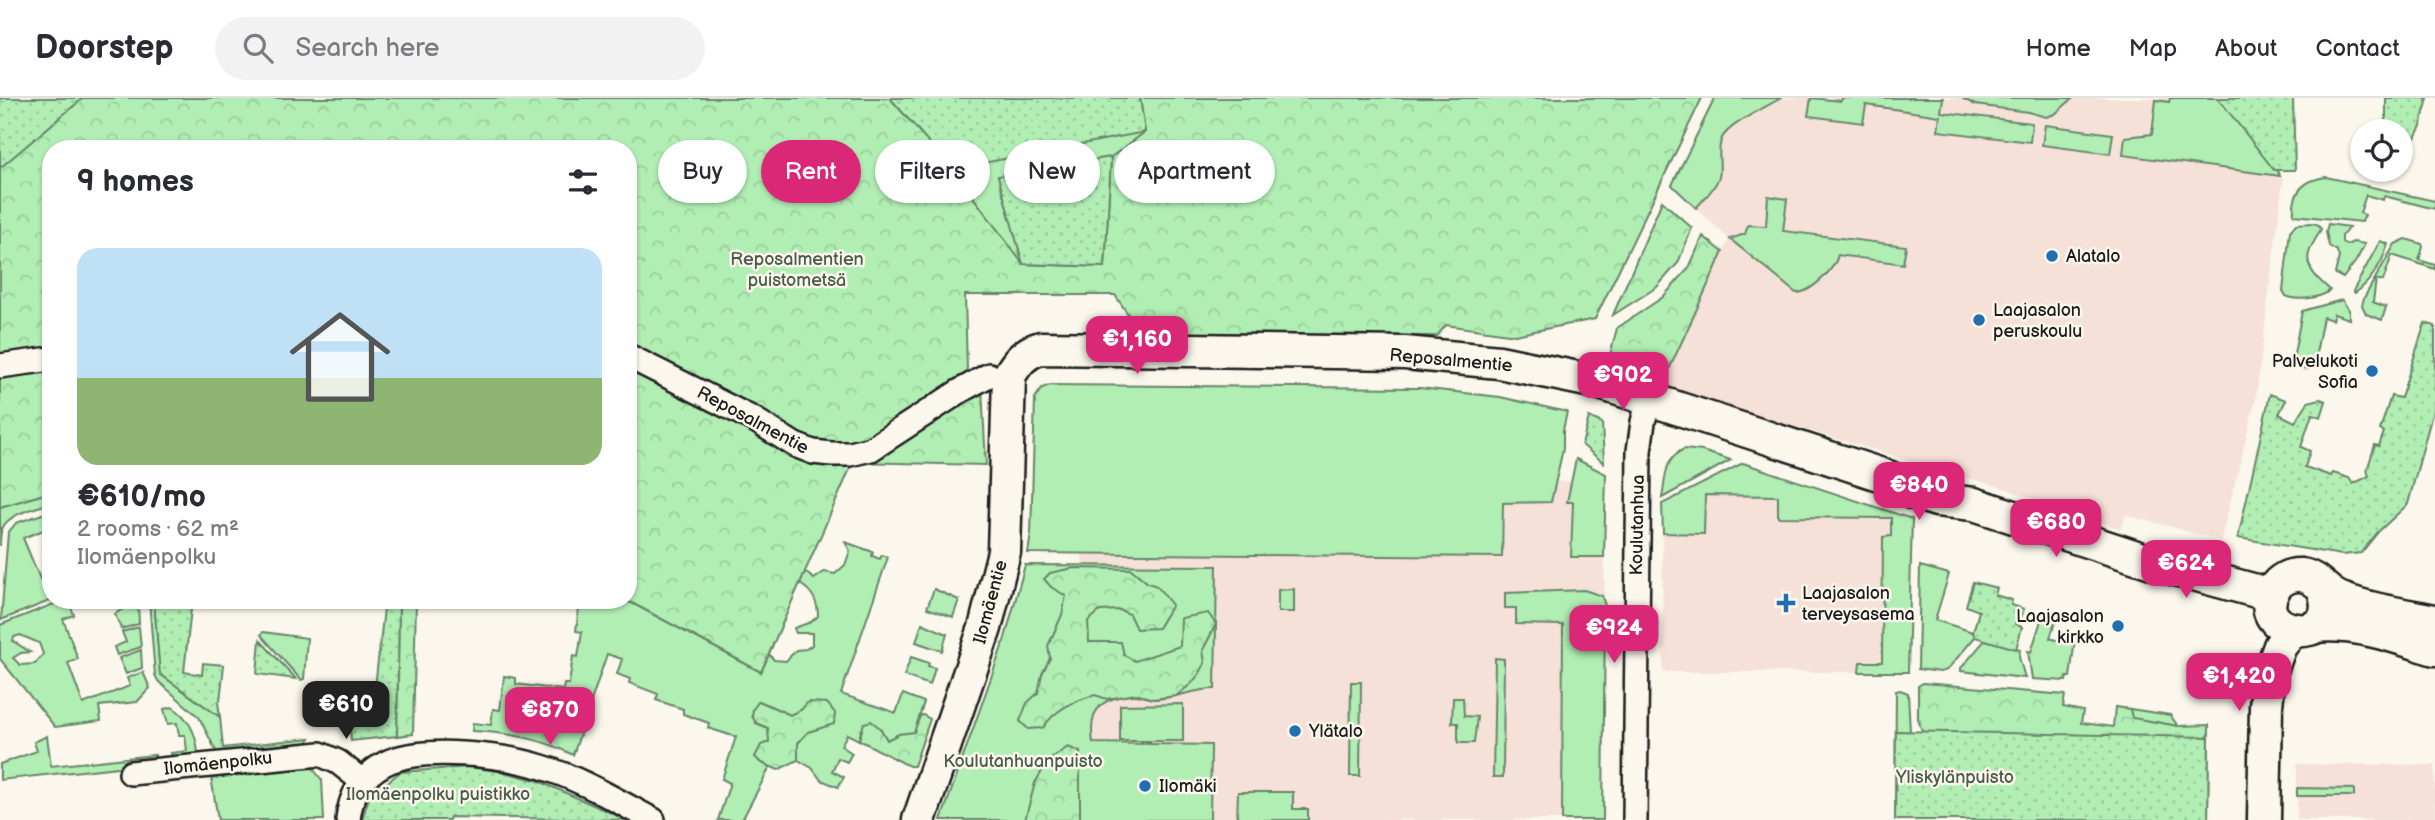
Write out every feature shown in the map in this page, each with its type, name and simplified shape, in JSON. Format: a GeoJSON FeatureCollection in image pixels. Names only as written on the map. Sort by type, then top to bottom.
{"type":"FeatureCollection","features":[{"type":"Feature","properties":{"kind":"street","name":"Reposalmentie"},"geometry":{"type":"LineString","coordinates":[[637,361],[755,420],[795,445],[813,452],[831,454],[850,454],[871,449],[960,391],[999,375],[1024,356],[1041,348],[1405,353],[1499,362],[1597,383],[1888,477],[1911,492],[1937,500],[1974,504],[2164,566],[2271,595]]}},
{"type":"Feature","properties":{"kind":"street"},"geometry":{"type":"LineString","coordinates":[[0,366],[42,360]]}},
{"type":"Feature","properties":{"kind":"street","name":"Ilomäentie"},"geometry":{"type":"LineString","coordinates":[[919,820],[985,628],[1002,563],[1006,512],[999,375]]}},
{"type":"Feature","properties":{"kind":"street","name":"Koulutanhua"},"geometry":{"type":"LineString","coordinates":[[1635,820],[1639,451],[1649,400]]}},
{"type":"Feature","properties":{"kind":"street"},"geometry":{"type":"LineString","coordinates":[[2435,621],[2344,601],[2324,590],[2316,581],[2299,575],[2278,583],[2271,595],[2270,603],[2278,624],[2304,629],[2333,624],[2435,649]]}},
{"type":"Feature","properties":{"kind":"street"},"geometry":{"type":"LineString","coordinates":[[2264,820],[2269,676],[2280,646],[2323,619],[2327,600],[2324,590]]}},
{"type":"Feature","properties":{"kind":"street"},"geometry":{"type":"LineString","coordinates":[[348,820],[353,796],[362,781],[386,762],[449,753],[520,761],[570,778],[653,820]]}},
{"type":"Feature","properties":{"kind":"street","name":"Ilomäenpolku"},"geometry":{"type":"LineString","coordinates":[[131,773],[320,754],[338,762],[362,781]]}},
{"type":"Feature","properties":{"kind":"shaded area","name":"Laajasalon peruskoulu"},"geometry":{"type":"Polygon","coordinates":[[[1715,98],[2218,98],[2283,180],[2256,398],[2221,540],[2126,515],[2121,529],[2003,488],[1661,387],[1729,239],[1672,185],[1715,98]]]}},
{"type":"Feature","properties":{"kind":"shaded area","name":"Laajasalon terveysasema"},"geometry":{"type":"Polygon","coordinates":[[[1743,463],[1912,519],[1908,672],[1663,672],[1662,504],[1743,463]]]}},
{"type":"Feature","properties":{"kind":"shaded area"},"geometry":{"type":"Polygon","coordinates":[[[1083,478],[1605,482],[1603,820],[1080,820],[1083,478]]]}},
{"type":"Feature","properties":{"kind":"shaded area"},"geometry":{"type":"Polygon","coordinates":[[[2297,764],[2435,765],[2435,820],[2297,820],[2297,764]]]}},
{"type":"Feature","properties":{"kind":"green space"},"geometry":{"type":"Polygon","coordinates":[[[0,98],[83,98],[0,168],[0,98]]]}},
{"type":"Feature","properties":{"kind":"green space","name":"Reposalmentien puistometsä"},"geometry":{"type":"Polygon","coordinates":[[[35,98],[890,98],[927,140],[875,140],[875,203],[977,203],[1023,264],[1105,267],[1111,157],[1114,155],[1114,203],[1275,203],[1275,140],[1134,140],[1145,132],[1140,98],[1702,98],[1595,319],[1515,335],[1446,325],[1437,336],[1142,335],[1115,295],[965,295],[967,371],[982,388],[986,465],[853,462],[761,672],[637,606],[637,140],[42,140],[42,495],[0,507],[0,134],[35,98]]]}},
{"type":"Feature","properties":{"kind":"green space"},"geometry":{"type":"Polygon","coordinates":[[[890,98],[1140,98],[1145,132],[1138,140],[1114,140],[1114,166],[1100,181],[1100,140],[1004,140],[1004,203],[1079,203],[1023,264],[977,203],[990,203],[990,140],[927,140],[890,98]]]}},
{"type":"Feature","properties":{"kind":"green space"},"geometry":{"type":"Polygon","coordinates":[[[890,98],[1140,98],[1145,132],[1100,141],[1004,140],[1004,159],[990,162],[990,140],[927,140],[890,98]]]}},
{"type":"Feature","properties":{"kind":"green space"},"geometry":{"type":"Polygon","coordinates":[[[1715,98],[1781,98],[1740,122],[1722,138],[1719,147],[1719,177],[1712,190],[1696,208],[1672,185],[1715,98]]]}},
{"type":"Feature","properties":{"kind":"green space"},"geometry":{"type":"Polygon","coordinates":[[[1811,98],[1841,101],[1842,98],[1943,98],[1941,112],[2032,123],[2030,142],[1938,131],[1940,116],[1866,105],[1863,123],[1808,116],[1811,98]]]}},
{"type":"Feature","properties":{"kind":"green space"},"geometry":{"type":"Polygon","coordinates":[[[1962,98],[2073,98],[2055,114],[2046,117],[1975,105],[1962,98]]]}},
{"type":"Feature","properties":{"kind":"green space"},"geometry":{"type":"Polygon","coordinates":[[[2170,98],[2234,98],[2280,176],[2123,155],[2125,137],[2152,134],[2156,100],[2169,102],[2170,98]]]}},
{"type":"Feature","properties":{"kind":"green space"},"geometry":{"type":"Polygon","coordinates":[[[2218,98],[2293,98],[2295,170],[2274,170],[2218,98]]]}},
{"type":"Feature","properties":{"kind":"green space"},"geometry":{"type":"Polygon","coordinates":[[[2386,98],[2428,98],[2421,126],[2413,142],[2413,119],[2386,119],[2386,98]]]}},
{"type":"Feature","properties":{"kind":"green space"},"geometry":{"type":"Polygon","coordinates":[[[2045,125],[2113,134],[2110,154],[2042,145],[2045,125]]]}},
{"type":"Feature","properties":{"kind":"green space"},"geometry":{"type":"Polygon","coordinates":[[[1111,157],[1105,267],[1023,264],[1006,203],[1100,203],[1100,159],[1111,157]]]}},
{"type":"Feature","properties":{"kind":"green space"},"geometry":{"type":"Polygon","coordinates":[[[1004,175],[1004,197],[998,176],[1004,175]]]}},
{"type":"Feature","properties":{"kind":"green space"},"geometry":{"type":"Polygon","coordinates":[[[2326,177],[2435,201],[2435,209],[2384,196],[2383,200],[2366,195],[2360,213],[2365,215],[2362,222],[2294,215],[2295,200],[2301,188],[2311,181],[2326,177]]]}},
{"type":"Feature","properties":{"kind":"green space"},"geometry":{"type":"Polygon","coordinates":[[[1768,196],[1787,199],[1783,231],[1906,246],[1903,264],[1838,255],[1822,279],[1808,289],[1796,293],[1730,239],[1745,234],[1748,225],[1766,226],[1768,196]]]}},
{"type":"Feature","properties":{"kind":"green space"},"geometry":{"type":"Polygon","coordinates":[[[1662,201],[1692,228],[1678,263],[1657,287],[1613,315],[1662,201]]]}},
{"type":"Feature","properties":{"kind":"green space"},"geometry":{"type":"Polygon","coordinates":[[[2313,223],[2321,229],[2310,250],[2308,262],[2313,272],[2330,290],[2309,298],[2286,296],[2283,291],[2290,231],[2296,224],[2313,223]]]}},
{"type":"Feature","properties":{"kind":"green space"},"geometry":{"type":"Polygon","coordinates":[[[2328,224],[2349,227],[2342,236],[2342,242],[2347,245],[2353,242],[2365,244],[2343,278],[2335,274],[2339,257],[2337,251],[2329,246],[2326,232],[2328,224]]]}},
{"type":"Feature","properties":{"kind":"green space"},"geometry":{"type":"Polygon","coordinates":[[[1703,236],[1723,252],[1661,387],[1607,367],[1617,328],[1663,297],[1689,268],[1703,236]]]}},
{"type":"Feature","properties":{"kind":"green space"},"geometry":{"type":"Polygon","coordinates":[[[2406,239],[2422,244],[2419,260],[2435,265],[2435,269],[2392,255],[2383,281],[2376,279],[2373,302],[2386,307],[2382,320],[2366,314],[2362,305],[2364,298],[2395,244],[2406,239]]]}},
{"type":"Feature","properties":{"kind":"green space"},"geometry":{"type":"Polygon","coordinates":[[[2380,241],[2388,244],[2383,258],[2371,278],[2355,293],[2353,291],[2380,241]]]}},
{"type":"Feature","properties":{"kind":"green space"},"geometry":{"type":"Polygon","coordinates":[[[2342,300],[2349,310],[2349,319],[2334,314],[2332,320],[2323,317],[2314,364],[2317,366],[2304,369],[2292,365],[2302,311],[2342,300]]]}},
{"type":"Feature","properties":{"kind":"green space"},"geometry":{"type":"Polygon","coordinates":[[[2425,323],[2435,326],[2435,403],[2408,504],[2378,532],[2361,553],[2342,555],[2238,538],[2270,394],[2286,400],[2279,414],[2295,422],[2308,402],[2320,399],[2326,401],[2321,417],[2312,414],[2301,447],[2310,451],[2305,467],[2331,476],[2333,473],[2349,478],[2353,484],[2369,476],[2367,470],[2375,445],[2379,446],[2384,432],[2380,430],[2391,396],[2401,398],[2425,323]]]}},
{"type":"Feature","properties":{"kind":"green space"},"geometry":{"type":"Polygon","coordinates":[[[1050,385],[1420,388],[1500,397],[1567,412],[1563,449],[1551,502],[1503,503],[1502,557],[1028,553],[1031,534],[1035,398],[1042,388],[1050,385]]]}},
{"type":"Feature","properties":{"kind":"green space"},"geometry":{"type":"Polygon","coordinates":[[[1589,417],[1602,423],[1604,463],[1582,445],[1589,417]]]}},
{"type":"Feature","properties":{"kind":"green space"},"geometry":{"type":"Polygon","coordinates":[[[1684,449],[1702,451],[1731,460],[1662,498],[1669,464],[1677,453],[1684,449]]]}},
{"type":"Feature","properties":{"kind":"green space"},"geometry":{"type":"Polygon","coordinates":[[[1576,459],[1606,474],[1604,557],[1571,557],[1573,502],[1567,502],[1576,459]]]}},
{"type":"Feature","properties":{"kind":"green space"},"geometry":{"type":"Polygon","coordinates":[[[1743,463],[1912,519],[1908,672],[1859,672],[1860,662],[1882,662],[1883,537],[1891,536],[1891,518],[1778,517],[1778,496],[1705,495],[1704,534],[1663,533],[1662,504],[1743,463]]]}},
{"type":"Feature","properties":{"kind":"green space"},"geometry":{"type":"Polygon","coordinates":[[[42,495],[42,506],[23,512],[5,523],[0,546],[0,507],[42,495]]]}},
{"type":"Feature","properties":{"kind":"green space"},"geometry":{"type":"Polygon","coordinates":[[[42,514],[42,531],[23,538],[40,579],[42,578],[42,604],[1,620],[8,533],[16,523],[42,514]]]}},
{"type":"Feature","properties":{"kind":"green space"},"geometry":{"type":"Polygon","coordinates":[[[845,542],[873,552],[872,556],[880,559],[882,555],[888,557],[841,694],[896,713],[903,694],[924,702],[914,733],[899,734],[887,740],[880,728],[861,730],[859,740],[847,734],[841,746],[852,753],[847,762],[838,758],[832,771],[844,777],[838,787],[821,780],[812,768],[798,760],[798,743],[808,732],[822,727],[801,710],[790,715],[759,701],[756,723],[768,727],[770,743],[760,762],[770,767],[742,820],[718,820],[730,783],[722,779],[736,737],[708,728],[709,723],[683,714],[683,709],[656,700],[658,694],[629,683],[630,679],[617,674],[622,659],[607,654],[573,755],[524,737],[472,731],[473,723],[491,725],[493,709],[500,710],[504,676],[516,678],[516,684],[563,690],[564,684],[569,684],[573,656],[578,657],[582,632],[576,631],[579,609],[637,609],[637,606],[761,672],[769,654],[774,660],[786,661],[796,650],[812,645],[812,633],[796,633],[794,628],[811,622],[818,616],[814,597],[800,584],[805,572],[814,579],[824,572],[835,574],[845,565],[850,551],[845,542]]]}},
{"type":"Feature","properties":{"kind":"green space","name":"Koulutanhuanpuisto"},"geometry":{"type":"Polygon","coordinates":[[[1025,565],[1217,566],[1215,689],[1156,699],[1137,695],[1113,699],[1105,702],[1095,713],[1092,731],[1093,743],[1211,745],[1210,820],[941,820],[1005,638],[1025,565]]]}},
{"type":"Feature","properties":{"kind":"green space"},"geometry":{"type":"Polygon","coordinates":[[[1920,566],[1949,574],[1935,620],[1973,632],[1975,637],[1947,670],[1941,672],[1918,669],[1920,566]]]}},
{"type":"Feature","properties":{"kind":"green space"},"geometry":{"type":"Polygon","coordinates":[[[1073,568],[1131,569],[1148,583],[1157,586],[1172,605],[1158,628],[1136,629],[1129,614],[1120,610],[1100,611],[1088,621],[1089,642],[1121,642],[1124,655],[1135,661],[1180,646],[1181,618],[1208,613],[1216,624],[1203,650],[1205,663],[1200,673],[1176,696],[1153,699],[1136,694],[1107,699],[1095,695],[1066,707],[1053,716],[1043,728],[1028,729],[1020,721],[1027,703],[1038,693],[1042,674],[1050,658],[1048,646],[1062,615],[1066,596],[1044,579],[1050,573],[1073,568]]]}},
{"type":"Feature","properties":{"kind":"green space"},"geometry":{"type":"Polygon","coordinates":[[[1973,582],[1997,588],[1995,595],[2012,600],[2011,605],[2024,609],[2020,622],[2016,621],[2015,624],[2022,627],[2016,649],[1975,637],[1973,632],[1979,611],[1966,606],[1973,582]]]}},
{"type":"Feature","properties":{"kind":"green space"},"geometry":{"type":"Polygon","coordinates":[[[934,589],[959,600],[953,617],[927,608],[934,589]]]}},
{"type":"Feature","properties":{"kind":"green space"},"geometry":{"type":"Polygon","coordinates":[[[1294,589],[1294,612],[1278,612],[1278,590],[1294,589]]]}},
{"type":"Feature","properties":{"kind":"green space"},"geometry":{"type":"Polygon","coordinates":[[[1584,590],[1602,596],[1605,606],[1603,820],[1562,820],[1563,625],[1516,624],[1516,608],[1505,608],[1505,593],[1584,590]]]}},
{"type":"Feature","properties":{"kind":"green space"},"geometry":{"type":"Polygon","coordinates":[[[42,609],[72,609],[74,615],[63,619],[78,659],[68,663],[83,704],[130,686],[127,678],[143,672],[150,688],[137,702],[99,706],[101,721],[55,727],[0,659],[0,625],[42,609]],[[20,635],[14,637],[13,641],[30,652],[13,658],[20,665],[35,664],[43,654],[39,643],[20,635]]]}},
{"type":"Feature","properties":{"kind":"green space"},"geometry":{"type":"Polygon","coordinates":[[[123,609],[138,609],[139,624],[121,629],[115,614],[123,609]]]}},
{"type":"Feature","properties":{"kind":"green space"},"geometry":{"type":"Polygon","coordinates":[[[150,609],[155,609],[160,674],[220,717],[223,748],[310,738],[306,745],[218,755],[199,717],[158,681],[155,675],[150,609]]]}},
{"type":"Feature","properties":{"kind":"green space"},"geometry":{"type":"Polygon","coordinates":[[[155,609],[191,609],[184,672],[202,675],[203,663],[224,665],[218,702],[220,717],[160,674],[155,609]]]}},
{"type":"Feature","properties":{"kind":"green space"},"geometry":{"type":"Polygon","coordinates":[[[384,609],[399,609],[397,736],[351,741],[349,719],[367,720],[369,704],[373,704],[384,609]]]}},
{"type":"Feature","properties":{"kind":"green space"},"geometry":{"type":"Polygon","coordinates":[[[399,609],[416,609],[413,734],[397,736],[399,609]]]}},
{"type":"Feature","properties":{"kind":"green space"},"geometry":{"type":"Polygon","coordinates":[[[2044,611],[2057,616],[2050,638],[2065,643],[2067,637],[2075,639],[2070,677],[2067,677],[2066,681],[2032,679],[2028,651],[2031,652],[2044,611]]]}},
{"type":"Feature","properties":{"kind":"green space"},"geometry":{"type":"Polygon","coordinates":[[[922,623],[947,634],[942,651],[916,642],[922,623]]]}},
{"type":"Feature","properties":{"kind":"green space"},"geometry":{"type":"Polygon","coordinates":[[[139,627],[141,647],[117,655],[114,647],[126,642],[122,632],[139,627]]]}},
{"type":"Feature","properties":{"kind":"green space"},"geometry":{"type":"Polygon","coordinates":[[[263,632],[307,638],[304,679],[301,680],[261,635],[263,632]]]}},
{"type":"Feature","properties":{"kind":"green space"},"geometry":{"type":"Polygon","coordinates":[[[260,640],[296,679],[257,674],[260,640]]]}},
{"type":"Feature","properties":{"kind":"green space"},"geometry":{"type":"Polygon","coordinates":[[[1985,640],[2020,649],[2019,657],[2025,678],[1961,671],[1985,640]]]}},
{"type":"Feature","properties":{"kind":"green space"},"geometry":{"type":"Polygon","coordinates":[[[141,650],[142,668],[126,674],[119,658],[141,650]]]}},
{"type":"Feature","properties":{"kind":"green space"},"geometry":{"type":"Polygon","coordinates":[[[911,657],[935,668],[930,685],[904,676],[911,657]]]}},
{"type":"Feature","properties":{"kind":"green space"},"geometry":{"type":"Polygon","coordinates":[[[1495,658],[1504,659],[1503,777],[1493,777],[1495,658]]]}},
{"type":"Feature","properties":{"kind":"green space"},"geometry":{"type":"Polygon","coordinates":[[[1351,682],[1361,682],[1360,776],[1350,776],[1351,682]]]}},
{"type":"Feature","properties":{"kind":"green space"},"geometry":{"type":"Polygon","coordinates":[[[1923,683],[2065,695],[2063,707],[2083,711],[2081,723],[2113,727],[2115,707],[2130,709],[2132,718],[2178,726],[2209,725],[2208,820],[1926,742],[1918,719],[1918,686],[1923,683]]]}},
{"type":"Feature","properties":{"kind":"green space"},"geometry":{"type":"Polygon","coordinates":[[[1896,691],[1908,693],[1910,732],[1895,820],[1896,691]]]}},
{"type":"Feature","properties":{"kind":"green space"},"geometry":{"type":"Polygon","coordinates":[[[1453,698],[1463,698],[1464,716],[1477,717],[1474,743],[1458,743],[1458,723],[1452,723],[1453,698]]]}},
{"type":"Feature","properties":{"kind":"green space"},"geometry":{"type":"Polygon","coordinates":[[[759,701],[790,715],[801,710],[808,702],[827,703],[835,713],[834,724],[808,732],[798,743],[798,760],[778,770],[755,757],[761,745],[769,742],[768,728],[756,723],[752,716],[759,701]]]}},
{"type":"Feature","properties":{"kind":"green space"},"geometry":{"type":"Polygon","coordinates":[[[1183,704],[1183,741],[1120,741],[1120,705],[1183,704]]]}},
{"type":"Feature","properties":{"kind":"green space"},"geometry":{"type":"Polygon","coordinates":[[[172,707],[184,716],[191,728],[198,755],[175,760],[171,753],[187,751],[185,735],[179,735],[177,723],[168,724],[164,709],[172,707]]]}},
{"type":"Feature","properties":{"kind":"green space"},"geometry":{"type":"Polygon","coordinates":[[[2130,709],[2170,715],[2178,726],[2131,718],[2130,709]]]}},
{"type":"Feature","properties":{"kind":"green space"},"geometry":{"type":"Polygon","coordinates":[[[920,716],[930,719],[914,766],[909,766],[859,740],[864,723],[871,721],[880,728],[887,740],[899,734],[914,732],[920,716]]]}},
{"type":"Feature","properties":{"kind":"green space","name":"Yliskylänpuisto"},"geometry":{"type":"Polygon","coordinates":[[[1896,731],[2209,737],[2208,820],[1895,820],[1896,731]]]}},
{"type":"Feature","properties":{"kind":"green space"},"geometry":{"type":"Polygon","coordinates":[[[47,736],[51,766],[155,755],[154,763],[0,780],[0,764],[37,751],[34,742],[47,736]]]}},
{"type":"Feature","properties":{"kind":"green space"},"geometry":{"type":"Polygon","coordinates":[[[1068,747],[1080,752],[1080,820],[1025,820],[1035,783],[1048,761],[1068,747]]]}},
{"type":"Feature","properties":{"kind":"green space"},"geometry":{"type":"Polygon","coordinates":[[[306,760],[322,780],[324,820],[218,820],[210,770],[306,760]]]}},
{"type":"Feature","properties":{"kind":"green space","name":"Ilomäenpolku puistikko"},"geometry":{"type":"Polygon","coordinates":[[[468,767],[539,781],[627,820],[450,817],[449,820],[362,820],[369,797],[400,772],[468,767]]]}},
{"type":"Feature","properties":{"kind":"green space"},"geometry":{"type":"Polygon","coordinates":[[[2297,788],[2354,789],[2354,796],[2297,796],[2297,788]]]}},
{"type":"Feature","properties":{"kind":"green space"},"geometry":{"type":"Polygon","coordinates":[[[1238,792],[1293,792],[1293,809],[1308,809],[1308,820],[1237,820],[1238,792]]]}},
{"type":"Feature","properties":{"kind":"place","name":"Alatalo"},"geometry":{"type":"Point","coordinates":[2052,256]}},
{"type":"Feature","properties":{"kind":"place","name":"Laajasalon peruskoulu"},"geometry":{"type":"Point","coordinates":[1979,320]}},
{"type":"Feature","properties":{"kind":"place","name":"Palvelukoti Sofia"},"geometry":{"type":"Point","coordinates":[2372,371]}},
{"type":"Feature","properties":{"kind":"place","name":"Laajasalon terveysasema"},"geometry":{"type":"Point","coordinates":[1786,603]}},
{"type":"Feature","properties":{"kind":"place","name":"Laajasalon kirkko"},"geometry":{"type":"Point","coordinates":[2118,626]}},
{"type":"Feature","properties":{"kind":"place","name":"Ylätalo"},"geometry":{"type":"Point","coordinates":[1295,731]}},
{"type":"Feature","properties":{"kind":"place","name":"Ilomäki"},"geometry":{"type":"Point","coordinates":[1145,786]}}]}
